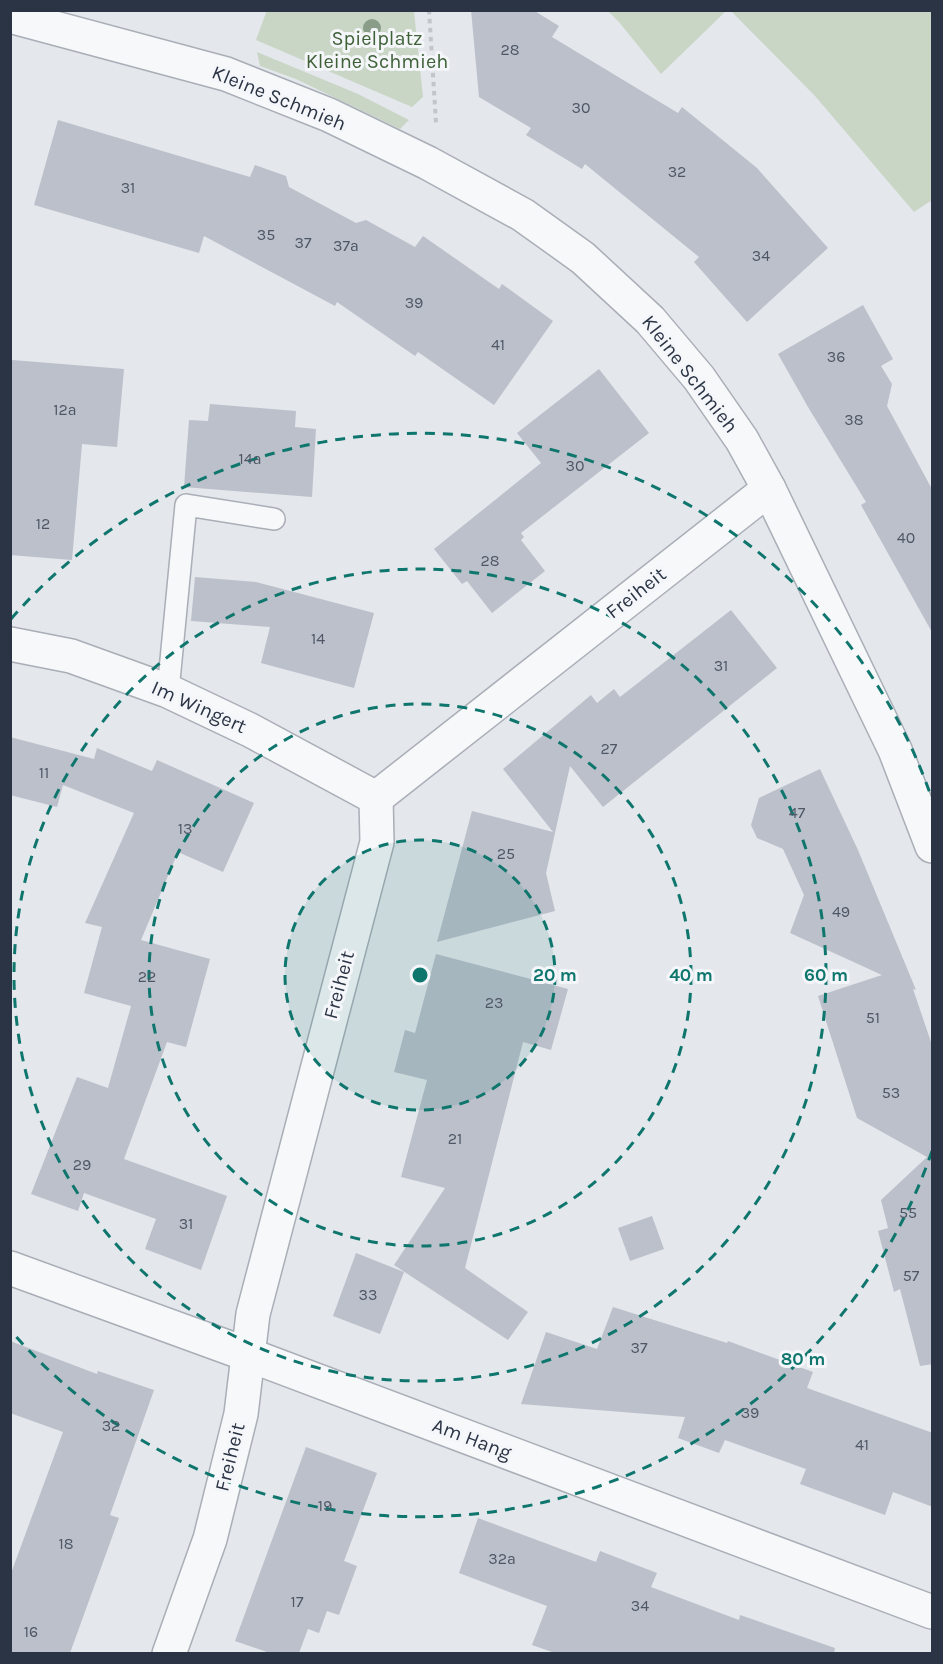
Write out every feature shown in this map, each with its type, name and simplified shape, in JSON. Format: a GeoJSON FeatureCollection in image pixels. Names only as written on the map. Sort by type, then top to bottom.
{"type":"FeatureCollection","features":[{"type":"Feature","properties":{"kind":"street","name":"Kleine Schmieh"},"geometry":{"type":"LineString","coordinates":[[10,16],[226,74],[329,115],[428,163],[523,215],[584,258],[650,320],[699,378],[742,440],[769,489],[895,750],[933,846]]}},
{"type":"Feature","properties":{"kind":"street","name":"Freiheit"},"geometry":{"type":"LineString","coordinates":[[169,1653],[210,1539],[241,1414],[253,1314],[376,842],[376,798],[769,489]]}},
{"type":"Feature","properties":{"kind":"street","name":"Im Wingert"},"geometry":{"type":"LineString","coordinates":[[10,644],[71,656],[168,691],[250,730],[376,798]]}},
{"type":"Feature","properties":{"kind":"street","name":"Am Hang"},"geometry":{"type":"LineString","coordinates":[[10,1268],[249,1355],[933,1612]]}},
{"type":"Feature","properties":{"kind":"lane"},"geometry":{"type":"LineString","coordinates":[[168,691],[186,506],[274,519]]}},
{"type":"Feature","properties":{"kind":"path"},"geometry":{"type":"LineString","coordinates":[[428,163],[437,134],[429,10]]}},
{"type":"Feature","properties":{"kind":"green space","name":"Spielplatz Kleine Schmieh"},"geometry":{"type":"Polygon","coordinates":[[[267,10],[414,11],[423,97],[412,107],[256,40],[267,10]]]}},
{"type":"Feature","properties":{"kind":"green space"},"geometry":{"type":"Polygon","coordinates":[[[608,11],[726,11],[661,74],[608,11]]]}},
{"type":"Feature","properties":{"kind":"green space"},"geometry":{"type":"Polygon","coordinates":[[[731,11],[932,11],[932,200],[914,212],[815,96],[731,11]]]}},
{"type":"Feature","properties":{"kind":"green space"},"geometry":{"type":"Polygon","coordinates":[[[257,52],[358,94],[409,120],[400,129],[296,79],[260,66],[257,52]]]}},
{"type":"Feature","properties":{"kind":"building"},"geometry":{"type":"Polygon","coordinates":[[[471,10],[533,10],[559,26],[552,37],[678,113],[682,107],[757,168],[828,248],[747,322],[694,262],[699,257],[585,164],[582,169],[526,135],[531,128],[479,97],[471,10]]]}},
{"type":"Feature","properties":{"kind":"building"},"geometry":{"type":"Polygon","coordinates":[[[58,120],[250,177],[255,165],[286,176],[289,187],[356,223],[366,220],[415,247],[423,236],[499,289],[502,284],[553,321],[494,405],[418,352],[415,356],[337,302],[335,306],[204,236],[199,253],[34,205],[58,120]]]}},
{"type":"Feature","properties":{"kind":"building"},"geometry":{"type":"Polygon","coordinates":[[[863,305],[893,359],[881,366],[892,384],[887,406],[933,491],[933,634],[861,505],[866,502],[778,354],[863,305]]]}},
{"type":"Feature","properties":{"kind":"building"},"geometry":{"type":"Polygon","coordinates":[[[12,360],[124,369],[117,447],[82,444],[72,560],[10,555],[12,360]]]}},
{"type":"Feature","properties":{"kind":"building"},"geometry":{"type":"Polygon","coordinates":[[[599,369],[649,433],[521,533],[524,537],[521,540],[545,571],[492,613],[467,581],[462,584],[434,549],[541,463],[517,433],[599,369]]]}},
{"type":"Feature","properties":{"kind":"building"},"geometry":{"type":"Polygon","coordinates":[[[210,404],[296,411],[295,427],[316,429],[312,497],[184,487],[189,420],[208,421],[210,404]]]}},
{"type":"Feature","properties":{"kind":"building"},"geometry":{"type":"Polygon","coordinates":[[[195,577],[256,582],[374,613],[354,688],[261,663],[270,627],[191,621],[195,577]]]}},
{"type":"Feature","properties":{"kind":"building"},"geometry":{"type":"Polygon","coordinates":[[[731,610],[777,668],[603,807],[570,766],[546,873],[555,911],[437,942],[472,811],[553,832],[503,769],[591,695],[597,703],[614,689],[620,697],[731,610]]]}},
{"type":"Feature","properties":{"kind":"building"},"geometry":{"type":"Polygon","coordinates":[[[10,737],[94,759],[97,748],[152,771],[157,760],[254,803],[223,872],[178,852],[141,940],[210,959],[186,1047],[167,1042],[124,1159],[227,1196],[201,1270],[145,1249],[156,1219],[84,1193],[78,1211],[31,1194],[77,1077],[108,1088],[131,1006],[84,993],[102,927],[85,923],[134,813],[63,785],[57,807],[10,795],[10,737]]]}},
{"type":"Feature","properties":{"kind":"building"},"geometry":{"type":"Polygon","coordinates":[[[820,769],[858,850],[916,990],[913,989],[933,1048],[933,1364],[920,1366],[900,1289],[894,1292],[878,1231],[888,1228],[881,1200],[927,1157],[857,1118],[818,996],[882,975],[790,933],[804,895],[783,849],[757,838],[751,825],[759,798],[820,769]]]}},
{"type":"Feature","properties":{"kind":"building"},"geometry":{"type":"Polygon","coordinates":[[[436,954],[568,989],[551,1050],[523,1042],[465,1268],[528,1312],[508,1340],[394,1265],[445,1188],[401,1177],[427,1080],[394,1072],[405,1030],[415,1033],[436,954]]]}},
{"type":"Feature","properties":{"kind":"building"},"geometry":{"type":"Polygon","coordinates":[[[652,1216],[664,1249],[630,1261],[618,1228],[652,1216]]]}},
{"type":"Feature","properties":{"kind":"building"},"geometry":{"type":"Polygon","coordinates":[[[356,1253],[404,1272],[380,1334],[333,1316],[356,1253]]]}},
{"type":"Feature","properties":{"kind":"building"},"geometry":{"type":"Polygon","coordinates":[[[613,1307],[727,1343],[728,1341],[813,1372],[807,1388],[933,1433],[933,1507],[893,1492],[885,1515],[800,1484],[806,1469],[725,1440],[719,1453],[678,1438],[685,1417],[521,1404],[546,1332],[597,1349],[613,1307]]]}},
{"type":"Feature","properties":{"kind":"building"},"geometry":{"type":"Polygon","coordinates":[[[10,1341],[97,1374],[98,1371],[154,1390],[110,1515],[119,1518],[70,1653],[10,1653],[10,1576],[63,1432],[10,1413],[10,1341]]]}},
{"type":"Feature","properties":{"kind":"building"},"geometry":{"type":"Polygon","coordinates":[[[306,1447],[377,1473],[344,1561],[357,1566],[339,1615],[327,1611],[319,1633],[308,1629],[299,1653],[270,1653],[235,1641],[306,1447]]]}},
{"type":"Feature","properties":{"kind":"building"},"geometry":{"type":"Polygon","coordinates":[[[478,1518],[596,1562],[600,1551],[657,1573],[651,1587],[739,1620],[740,1615],[835,1648],[834,1653],[555,1653],[532,1645],[547,1606],[459,1573],[478,1518]]]}}]}
